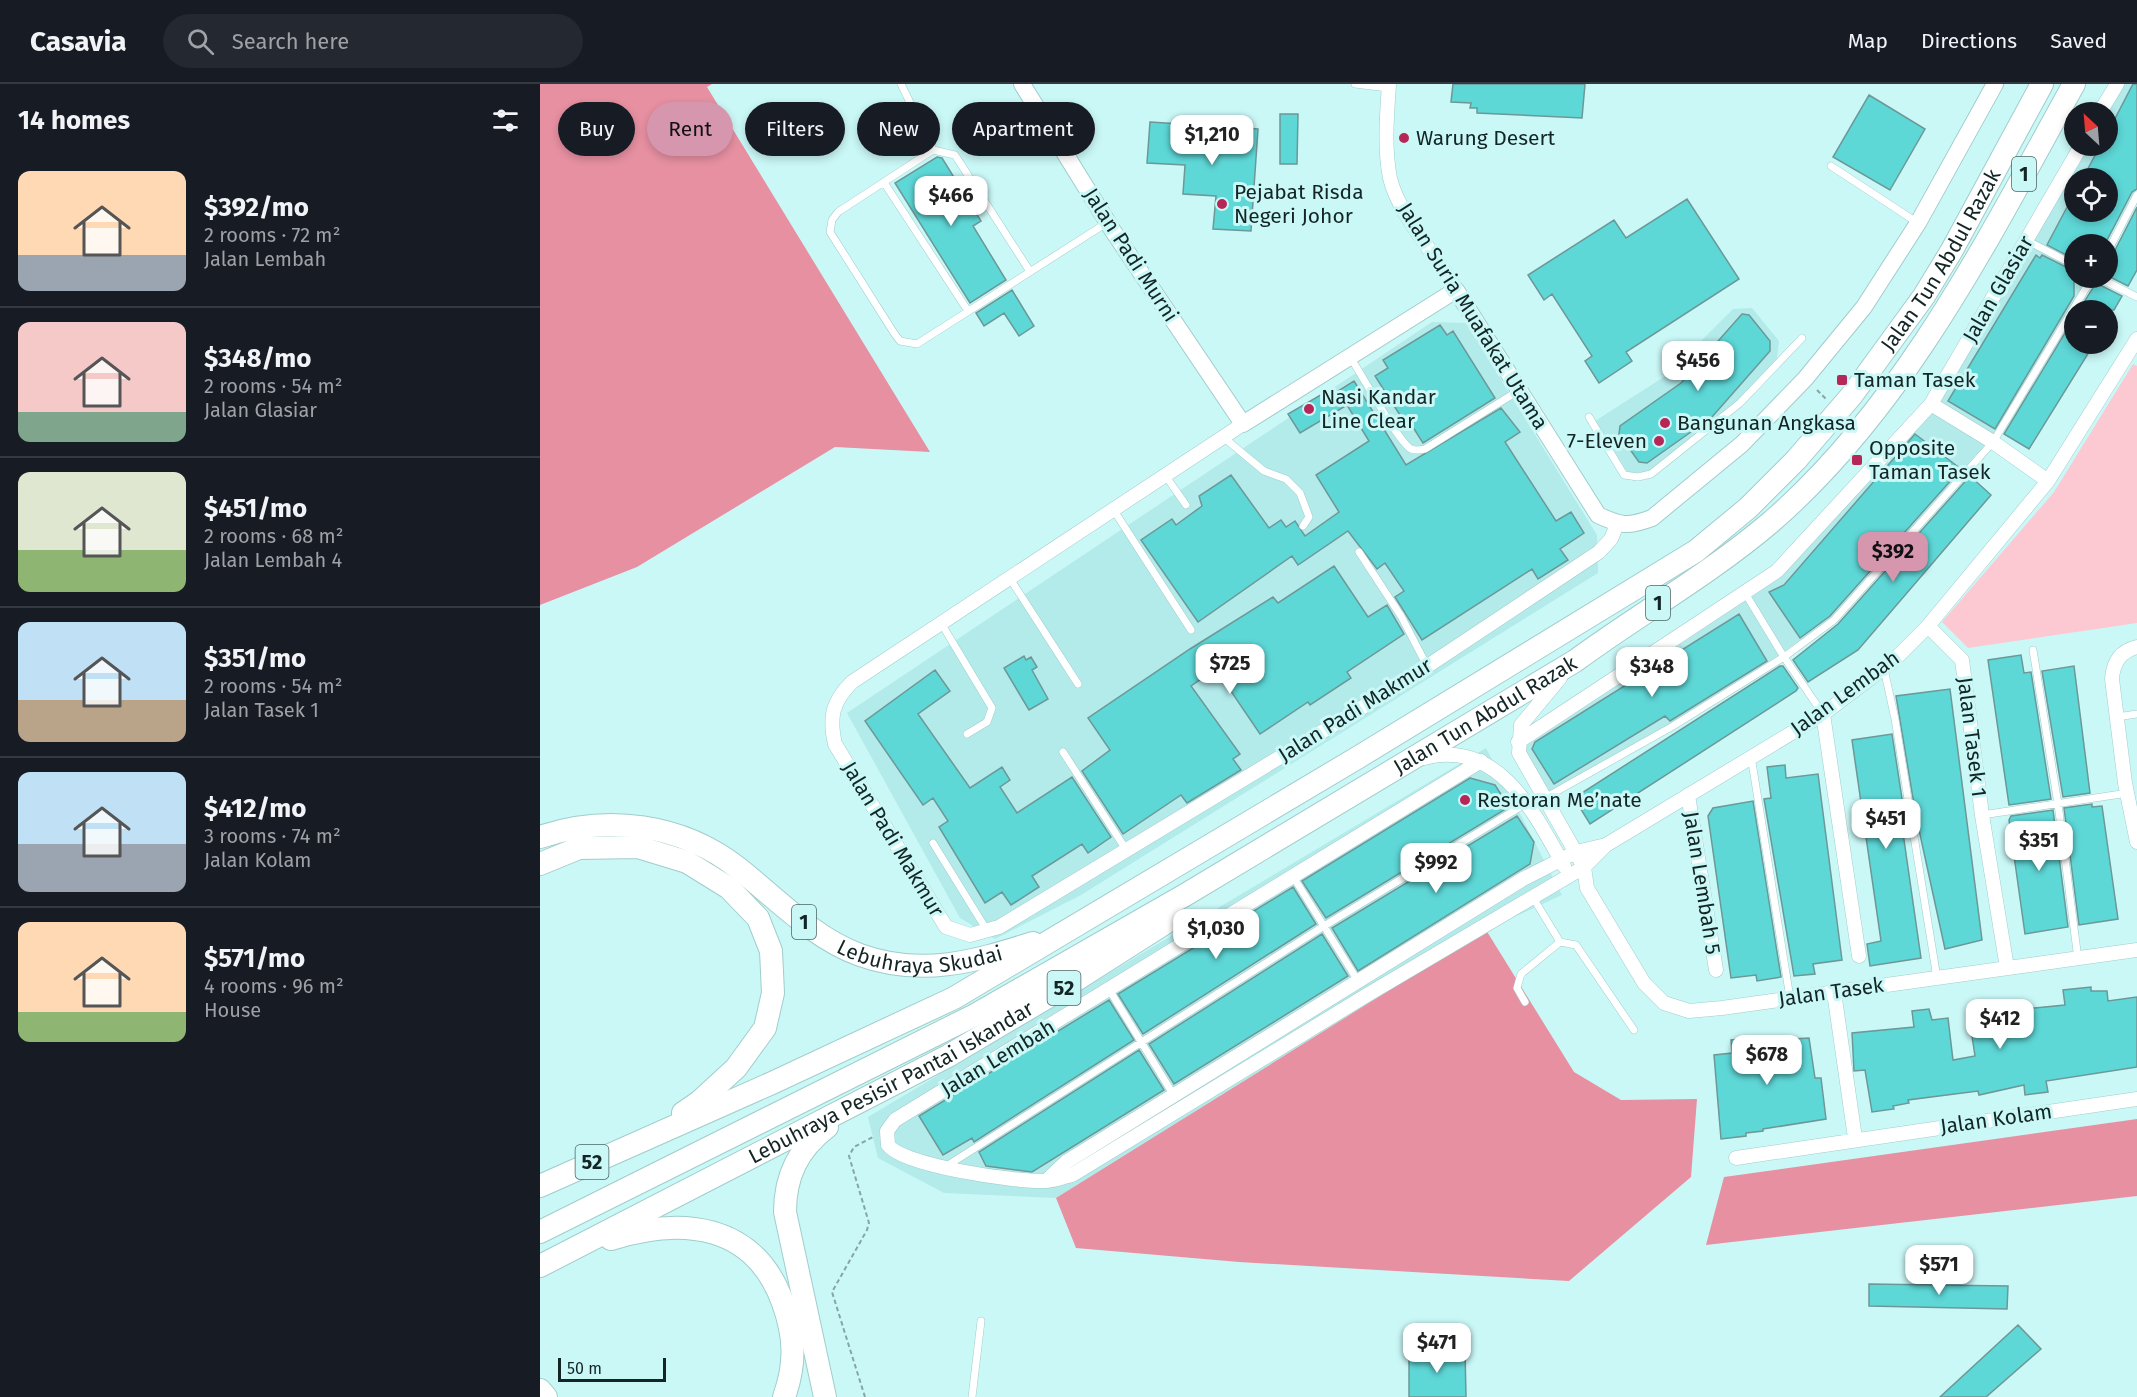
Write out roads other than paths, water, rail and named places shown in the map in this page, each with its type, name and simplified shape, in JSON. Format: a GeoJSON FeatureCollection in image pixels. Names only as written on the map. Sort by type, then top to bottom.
{"type":"FeatureCollection","features":[{"type":"Feature","properties":{"kind":"highway","name":"Jalan Tun Abdul Razak"},"geometry":{"type":"LineString","coordinates":[[1080,922],[1357,758],[1696,550],[1748,508],[1796,460],[1839,411],[1924,296],[1952,250],[2042,84]]}},
{"type":"Feature","properties":{"kind":"highway","name":"Jalan Tun Abdul Razak"},"geometry":{"type":"LineString","coordinates":[[540,1232],[975,1015],[1185,895],[1575,661],[1626,623],[1707,572],[1770,522],[1835,458],[1904,368],[1952,299],[2074,84]]}},
{"type":"Feature","properties":{"kind":"highway","name":"Lebuhraya Skudai"},"geometry":{"type":"LineString","coordinates":[[540,837],[592,825],[627,825],[668,832],[703,846],[736,866],[801,920],[841,945],[859,954],[911,966],[935,967],[988,956],[1039,941],[1080,922]]}},
{"type":"Feature","properties":{"kind":"highway"},"geometry":{"type":"LineString","coordinates":[[540,864],[579,848],[638,847],[687,862],[729,888],[758,918],[771,951],[773,993],[765,1028],[736,1068],[699,1102],[645,1139]]}},
{"type":"Feature","properties":{"kind":"highway","name":"Lebuhraya Pesisir Pantai Iskandar"},"geometry":{"type":"LineString","coordinates":[[540,1266],[948,1056],[1068,985],[1195,904],[1255,852]]}},
{"type":"Feature","properties":{"kind":"highway","name":"52"},"geometry":{"type":"LineString","coordinates":[[540,1186],[954,998],[1080,922]]}},
{"type":"Feature","properties":{"kind":"highway"},"geometry":{"type":"LineString","coordinates":[[825,1397],[784,1212],[785,1195],[789,1179],[802,1150],[814,1137],[859,1102]]}},
{"type":"Feature","properties":{"kind":"highway"},"geometry":{"type":"LineString","coordinates":[[565,1253],[633,1232],[667,1227],[695,1228],[725,1236],[763,1263],[779,1291],[791,1328],[794,1348],[794,1363],[784,1397]]}},
{"type":"Feature","properties":{"kind":"highway"},"geometry":{"type":"LineString","coordinates":[[540,1390],[546,1397]]}},
{"type":"Feature","properties":{"kind":"street","name":"Jalan Padi Murni"},"geometry":{"type":"LineString","coordinates":[[1022,84],[1108,222],[1243,424]]}},
{"type":"Feature","properties":{"kind":"street"},"geometry":{"type":"LineString","coordinates":[[1617,524],[1634,525],[1652,519],[1743,444],[1804,379],[1864,307],[1918,223],[1995,84]]}},
{"type":"Feature","properties":{"kind":"street"},"geometry":{"type":"LineString","coordinates":[[2106,102],[2117,84]]}},
{"type":"Feature","properties":{"kind":"street","name":"Jalan Suria Muafakat Utama"},"geometry":{"type":"LineString","coordinates":[[1388,86],[1387,149],[1390,179],[1421,237],[1447,274],[1598,515],[1617,524]]}},
{"type":"Feature","properties":{"kind":"street","name":"Jalan Glasiar"},"geometry":{"type":"LineString","coordinates":[[1518,742],[1777,571],[1931,404],[2075,156]]}},
{"type":"Feature","properties":{"kind":"street","name":"Jalan Padi Makmur"},"geometry":{"type":"LineString","coordinates":[[1456,290],[1243,424],[1009,577],[852,682],[840,695],[832,710],[831,726],[836,744],[946,927],[970,935],[988,932],[1127,851],[1427,666],[1599,552],[1611,539],[1617,524]]}},
{"type":"Feature","properties":{"kind":"street","name":"Jalan Lembah"},"geometry":{"type":"LineString","coordinates":[[1481,761],[1110,991],[896,1120],[886,1131],[888,1145],[897,1154],[943,1168],[1046,1181],[1072,1175],[1367,995],[1584,867],[1606,845],[1822,714],[1884,669],[1928,626],[2048,481],[2135,349]]}},
{"type":"Feature","properties":{"kind":"street"},"geometry":{"type":"LineString","coordinates":[[1931,404],[1993,442],[2048,481]]}},
{"type":"Feature","properties":{"kind":"street","name":"Jalan Tasek 1"},"geometry":{"type":"LineString","coordinates":[[1928,626],[1962,660],[1982,815],[2007,968]]}},
{"type":"Feature","properties":{"kind":"street"},"geometry":{"type":"LineString","coordinates":[[2137,647],[2120,655],[2113,666],[2112,679],[2137,842]]}},
{"type":"Feature","properties":{"kind":"street"},"geometry":{"type":"LineString","coordinates":[[1518,742],[1521,725],[1575,661]]}},
{"type":"Feature","properties":{"kind":"street"},"geometry":{"type":"LineString","coordinates":[[1822,714],[1859,956]]}},
{"type":"Feature","properties":{"kind":"street","name":"Jalan Tasek"},"geometry":{"type":"LineString","coordinates":[[1518,742],[1524,767],[1584,867],[1587,888],[1644,983],[1664,1003],[1689,1011],[2137,950]]}},
{"type":"Feature","properties":{"kind":"street","name":"Jalan Tasek"},"geometry":{"type":"LineString","coordinates":[[1402,765],[1436,755],[1452,754],[1481,761],[1508,778],[1569,876],[1587,888]]}},
{"type":"Feature","properties":{"kind":"street","name":"Jalan Lembah 5"},"geometry":{"type":"LineString","coordinates":[[1688,795],[1716,970]]}},
{"type":"Feature","properties":{"kind":"street","name":"Jalan Lembah"},"geometry":{"type":"LineString","coordinates":[[1046,1181],[1066,1162],[1173,1094],[1523,879],[1576,852],[1606,845]]}},
{"type":"Feature","properties":{"kind":"street"},"geometry":{"type":"LineString","coordinates":[[1358,981],[1367,995]]}},
{"type":"Feature","properties":{"kind":"street"},"geometry":{"type":"LineString","coordinates":[[1834,992],[1856,1138]]}},
{"type":"Feature","properties":{"kind":"street"},"geometry":{"type":"LineString","coordinates":[[1173,1094],[1182,1109]]}},
{"type":"Feature","properties":{"kind":"street","name":"Jalan Kolam"},"geometry":{"type":"LineString","coordinates":[[1736,1158],[1856,1138],[2137,1099]]}},
{"type":"Feature","properties":{"kind":"lane"},"geometry":{"type":"LineString","coordinates":[[901,84],[910,102]]}},
{"type":"Feature","properties":{"kind":"lane"},"geometry":{"type":"LineString","coordinates":[[1355,84],[1388,86]]}},
{"type":"Feature","properties":{"kind":"lane"},"geometry":{"type":"LineString","coordinates":[[940,151],[955,154],[1029,270]]}},
{"type":"Feature","properties":{"kind":"lane"},"geometry":{"type":"LineString","coordinates":[[925,156],[885,184],[838,212],[832,220],[830,232],[900,340],[917,344],[1029,270],[1108,222]]}},
{"type":"Feature","properties":{"kind":"lane"},"geometry":{"type":"LineString","coordinates":[[1831,166],[1918,223]]}},
{"type":"Feature","properties":{"kind":"lane"},"geometry":{"type":"LineString","coordinates":[[885,184],[968,311]]}},
{"type":"Feature","properties":{"kind":"lane"},"geometry":{"type":"LineString","coordinates":[[2117,234],[2137,195]]}},
{"type":"Feature","properties":{"kind":"lane"},"geometry":{"type":"LineString","coordinates":[[2026,240],[2064,260]]}},
{"type":"Feature","properties":{"kind":"lane"},"geometry":{"type":"LineString","coordinates":[[1543,800],[1673,726],[1784,657],[1833,620],[1993,442],[2086,288]]}},
{"type":"Feature","properties":{"kind":"lane"},"geometry":{"type":"LineString","coordinates":[[2118,288],[2137,297]]}},
{"type":"Feature","properties":{"kind":"lane"},"geometry":{"type":"LineString","coordinates":[[1589,417],[1624,475],[1638,477],[1650,474],[1740,403],[1802,338]]}},
{"type":"Feature","properties":{"kind":"lane"},"geometry":{"type":"LineString","coordinates":[[1350,357],[1399,434],[1409,448],[1416,450],[1425,449],[1519,390]]}},
{"type":"Feature","properties":{"kind":"lane"},"geometry":{"type":"LineString","coordinates":[[1223,437],[1256,465],[1286,479],[1300,493],[1309,517],[1303,526]]}},
{"type":"Feature","properties":{"kind":"lane"},"geometry":{"type":"LineString","coordinates":[[1165,475],[1186,506]]}},
{"type":"Feature","properties":{"kind":"lane"},"geometry":{"type":"LineString","coordinates":[[1113,509],[1191,630]]}},
{"type":"Feature","properties":{"kind":"lane"},"geometry":{"type":"LineString","coordinates":[[1359,552],[1401,616],[1427,666]]}},
{"type":"Feature","properties":{"kind":"lane"},"geometry":{"type":"LineString","coordinates":[[1009,577],[1078,684]]}},
{"type":"Feature","properties":{"kind":"lane"},"geometry":{"type":"LineString","coordinates":[[1745,593],[1822,714]]}},
{"type":"Feature","properties":{"kind":"lane"},"geometry":{"type":"LineString","coordinates":[[941,623],[992,708],[987,722],[967,734]]}},
{"type":"Feature","properties":{"kind":"lane"},"geometry":{"type":"LineString","coordinates":[[2033,650],[2058,804],[2078,959]]}},
{"type":"Feature","properties":{"kind":"lane"},"geometry":{"type":"LineString","coordinates":[[1884,669],[1895,719],[1937,978]]}},
{"type":"Feature","properties":{"kind":"lane"},"geometry":{"type":"LineString","coordinates":[[2117,717],[2137,714]]}},
{"type":"Feature","properties":{"kind":"lane"},"geometry":{"type":"LineString","coordinates":[[1063,752],[1127,851]]}},
{"type":"Feature","properties":{"kind":"lane"},"geometry":{"type":"LineString","coordinates":[[1751,756],[1790,998]]}},
{"type":"Feature","properties":{"kind":"lane"},"geometry":{"type":"LineString","coordinates":[[1982,815],[2058,804],[2130,785]]}},
{"type":"Feature","properties":{"kind":"lane"},"geometry":{"type":"LineString","coordinates":[[943,1168],[1324,927],[1525,804]]}},
{"type":"Feature","properties":{"kind":"lane"},"geometry":{"type":"LineString","coordinates":[[933,843],[988,932]]}},
{"type":"Feature","properties":{"kind":"lane"},"geometry":{"type":"LineString","coordinates":[[1294,878],[1358,981]]}},
{"type":"Feature","properties":{"kind":"lane"},"geometry":{"type":"LineString","coordinates":[[1532,896],[1560,942],[1576,945],[1634,1030]]}},
{"type":"Feature","properties":{"kind":"lane"},"geometry":{"type":"LineString","coordinates":[[1525,1002],[1517,988],[1521,974],[1560,942]]}},
{"type":"Feature","properties":{"kind":"lane"},"geometry":{"type":"LineString","coordinates":[[1110,991],[1173,1094]]}},
{"type":"Feature","properties":{"kind":"lane"},"geometry":{"type":"LineString","coordinates":[[972,1397],[981,1321]]}},
{"type":"Feature","properties":{"kind":"place","name":"Warung Desert"},"geometry":{"type":"Point","coordinates":[1404,138]}},
{"type":"Feature","properties":{"kind":"place","name":"Pejabat Risda Negeri Johor"},"geometry":{"type":"Point","coordinates":[1222,204]}},
{"type":"Feature","properties":{"kind":"place","name":"Taman Tasek"},"geometry":{"type":"Point","coordinates":[1842,380]}},
{"type":"Feature","properties":{"kind":"place","name":"Nasi Kandar Line Clear"},"geometry":{"type":"Point","coordinates":[1309,409]}},
{"type":"Feature","properties":{"kind":"place","name":"Bangunan Angkasa"},"geometry":{"type":"Point","coordinates":[1665,423]}},
{"type":"Feature","properties":{"kind":"place","name":"7-Eleven"},"geometry":{"type":"Point","coordinates":[1659,441]}},
{"type":"Feature","properties":{"kind":"place","name":"Opposite Taman Tasek"},"geometry":{"type":"Point","coordinates":[1857,460]}},
{"type":"Feature","properties":{"kind":"place","name":"Restoran Me’nate"},"geometry":{"type":"Point","coordinates":[1465,800]}}]}
